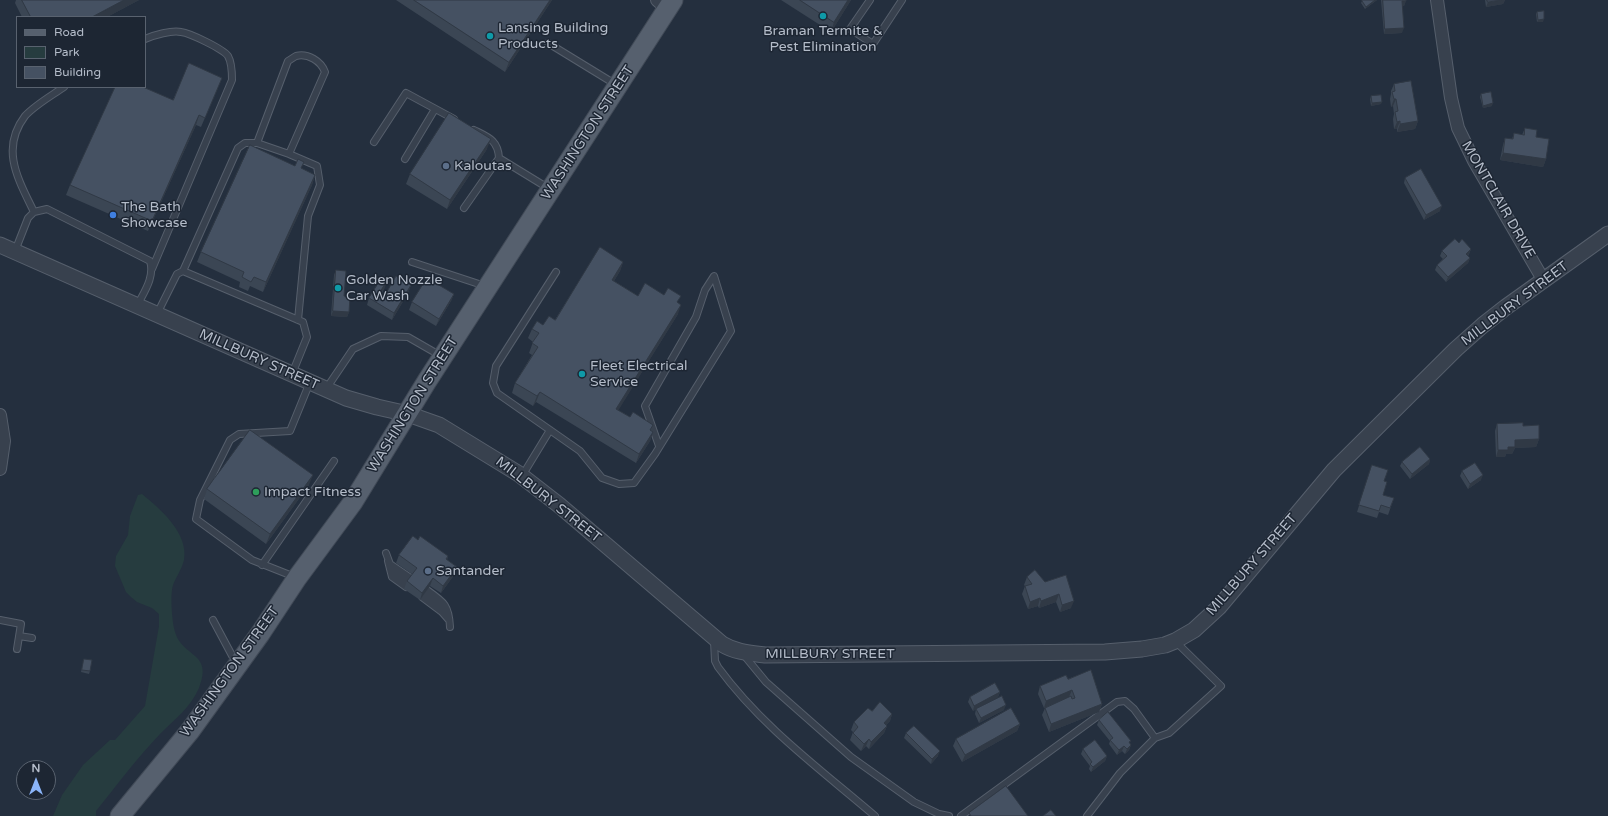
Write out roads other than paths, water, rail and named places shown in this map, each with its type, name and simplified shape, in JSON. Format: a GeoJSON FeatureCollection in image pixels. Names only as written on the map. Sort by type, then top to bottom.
{"type":"FeatureCollection","features":[{"type":"Feature","properties":{"kind":"main road","name":"WASHINGTON STREET"},"geometry":{"type":"LineString","coordinates":[[120,816],[190,731],[260,634],[297,578],[353,502],[443,357],[618,86],[666,3]]}},
{"type":"Feature","properties":{"kind":"street","name":"MONTCLAIR DRIVE"},"geometry":{"type":"LineString","coordinates":[[1437,0],[1451,98],[1458,128],[1474,161],[1544,281]]}},
{"type":"Feature","properties":{"kind":"street","name":"MILLBURY STREET"},"geometry":{"type":"LineString","coordinates":[[0,245],[346,398],[377,408],[408,414],[439,424],[522,476],[558,504],[714,638],[730,648],[740,652],[765,655],[1091,652],[1154,648],[1175,641],[1194,630],[1219,607],[1334,470],[1456,349],[1482,325],[1608,234]]}},
{"type":"Feature","properties":{"kind":"street"},"geometry":{"type":"LineString","coordinates":[[0,415],[4,441],[0,469]]}},
{"type":"Feature","properties":{"kind":"lane"},"geometry":{"type":"LineString","coordinates":[[870,0],[850,29],[873,44],[902,0]]}},
{"type":"Feature","properties":{"kind":"lane"},"geometry":{"type":"LineString","coordinates":[[137,306],[149,281],[152,269],[232,80],[232,68],[228,56],[219,48],[181,32],[154,35],[146,39]]}},
{"type":"Feature","properties":{"kind":"lane"},"geometry":{"type":"LineString","coordinates":[[548,43],[618,86]]}},
{"type":"Feature","properties":{"kind":"lane"},"geometry":{"type":"LineString","coordinates":[[257,143],[288,61],[297,56],[313,58],[322,64],[325,72],[289,154]]}},
{"type":"Feature","properties":{"kind":"lane"},"geometry":{"type":"LineString","coordinates":[[34,212],[12,168],[9,148],[14,130],[25,116],[63,88]]}},
{"type":"Feature","properties":{"kind":"lane"},"geometry":{"type":"LineString","coordinates":[[374,142],[406,93],[461,122]]}},
{"type":"Feature","properties":{"kind":"lane"},"geometry":{"type":"LineString","coordinates":[[405,159],[435,109]]}},
{"type":"Feature","properties":{"kind":"lane"},"geometry":{"type":"LineString","coordinates":[[464,208],[499,158],[499,152],[493,139],[467,126]]}},
{"type":"Feature","properties":{"kind":"lane"},"geometry":{"type":"LineString","coordinates":[[156,315],[177,274],[183,271],[238,148],[245,143],[257,143],[317,166],[320,185],[308,216],[298,320]]}},
{"type":"Feature","properties":{"kind":"lane"},"geometry":{"type":"LineString","coordinates":[[499,158],[552,190]]}},
{"type":"Feature","properties":{"kind":"lane"},"geometry":{"type":"LineString","coordinates":[[15,251],[28,218],[34,212],[47,209],[150,261],[152,269]]}},
{"type":"Feature","properties":{"kind":"lane"},"geometry":{"type":"LineString","coordinates":[[412,262],[488,287]]}},
{"type":"Feature","properties":{"kind":"lane"},"geometry":{"type":"LineString","coordinates":[[183,271],[303,322],[307,337],[292,375]]}},
{"type":"Feature","properties":{"kind":"lane"},"geometry":{"type":"LineString","coordinates":[[556,272],[496,366],[493,383],[497,393],[580,451],[602,478],[619,484],[634,483],[659,446],[730,331],[714,276],[705,290],[696,317],[645,406],[659,446]]}},
{"type":"Feature","properties":{"kind":"lane"},"geometry":{"type":"LineString","coordinates":[[326,389],[353,349],[381,336],[408,337],[443,357]]}},
{"type":"Feature","properties":{"kind":"lane"},"geometry":{"type":"LineString","coordinates":[[297,578],[252,560],[196,519],[200,500],[230,440],[239,434],[290,431],[310,382]]}},
{"type":"Feature","properties":{"kind":"lane"},"geometry":{"type":"LineString","coordinates":[[522,476],[550,430]]}},
{"type":"Feature","properties":{"kind":"lane"},"geometry":{"type":"LineString","coordinates":[[262,565],[334,461]]}},
{"type":"Feature","properties":{"kind":"lane"},"geometry":{"type":"LineString","coordinates":[[387,556],[390,564],[409,583],[392,577],[387,556]]}},
{"type":"Feature","properties":{"kind":"lane"},"geometry":{"type":"LineString","coordinates":[[424,594],[445,603],[449,614],[450,624],[442,612],[424,594]]}},
{"type":"Feature","properties":{"kind":"lane"},"geometry":{"type":"LineString","coordinates":[[0,620],[22,624],[17,648]]}},
{"type":"Feature","properties":{"kind":"lane"},"geometry":{"type":"LineString","coordinates":[[213,620],[237,666]]}},
{"type":"Feature","properties":{"kind":"lane"},"geometry":{"type":"LineString","coordinates":[[19,636],[32,638]]}},
{"type":"Feature","properties":{"kind":"lane"},"geometry":{"type":"LineString","coordinates":[[714,638],[715,661],[722,673],[744,699],[779,734],[875,816]]}},
{"type":"Feature","properties":{"kind":"lane"},"geometry":{"type":"LineString","coordinates":[[1087,816],[1120,773],[1155,738],[1169,733],[1221,686],[1175,641]]}},
{"type":"Feature","properties":{"kind":"lane"},"geometry":{"type":"LineString","coordinates":[[740,652],[766,682],[851,757],[914,802],[939,814],[949,816]]}},
{"type":"Feature","properties":{"kind":"lane"},"geometry":{"type":"LineString","coordinates":[[961,816],[1117,702],[1125,702],[1134,709],[1155,738]]}},
{"type":"Feature","properties":{"kind":"place","name":"Braman Termite & Pest Elimination"},"geometry":{"type":"Point","coordinates":[823,16]}},
{"type":"Feature","properties":{"kind":"place","name":"Lansing Building Products"},"geometry":{"type":"Point","coordinates":[490,36]}},
{"type":"Feature","properties":{"kind":"place","name":"Kaloutas"},"geometry":{"type":"Point","coordinates":[446,166]}},
{"type":"Feature","properties":{"kind":"place","name":"The Bath Showcase"},"geometry":{"type":"Point","coordinates":[113,215]}},
{"type":"Feature","properties":{"kind":"place","name":"Golden Nozzle Car Wash"},"geometry":{"type":"Point","coordinates":[338,288]}},
{"type":"Feature","properties":{"kind":"place","name":"Fleet Electrical Service"},"geometry":{"type":"Point","coordinates":[582,374]}},
{"type":"Feature","properties":{"kind":"place","name":"Impact Fitness"},"geometry":{"type":"Point","coordinates":[256,492]}},
{"type":"Feature","properties":{"kind":"place","name":"Santander"},"geometry":{"type":"Point","coordinates":[428,571]}}]}
